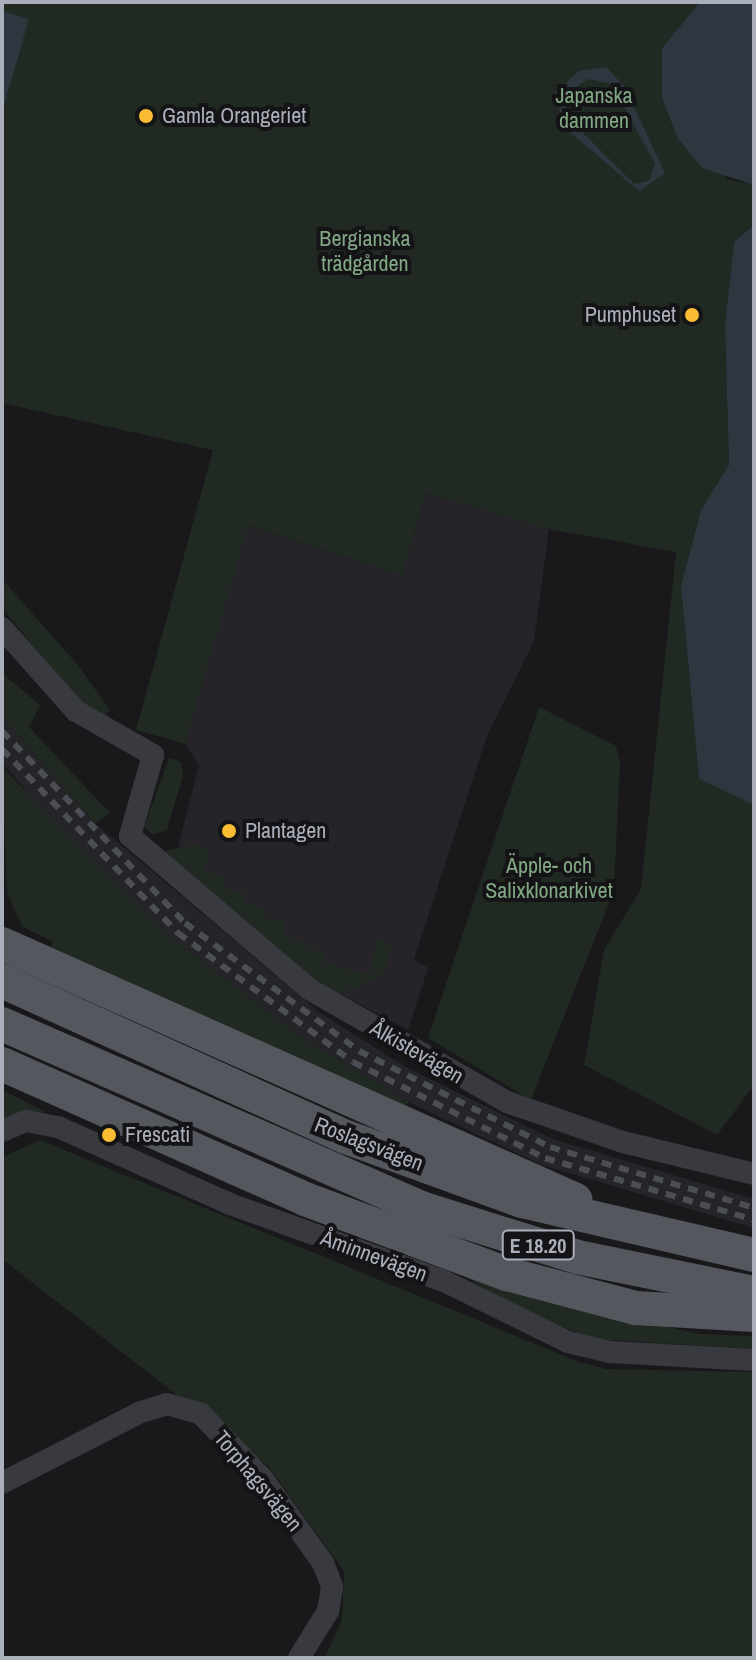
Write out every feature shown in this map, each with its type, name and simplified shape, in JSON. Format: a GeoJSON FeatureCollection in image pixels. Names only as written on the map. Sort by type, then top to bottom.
{"type":"FeatureCollection","features":[{"type":"Feature","properties":{"kind":"main road"},"geometry":{"type":"LineString","coordinates":[[2,944],[644,1234]]}},
{"type":"Feature","properties":{"kind":"main road","name":"Roslagsvägen"},"geometry":{"type":"LineString","coordinates":[[2,981],[346,1137],[522,1201],[644,1234],[754,1255]]}},
{"type":"Feature","properties":{"kind":"main road","name":"Roslagsvägen"},"geometry":{"type":"LineString","coordinates":[[2,1024],[330,1171],[577,1257],[754,1293]]}},
{"type":"Feature","properties":{"kind":"main road"},"geometry":{"type":"LineString","coordinates":[[2,1064],[305,1199],[507,1274],[636,1308],[754,1315]]}},
{"type":"Feature","properties":{"kind":"street","name":"Ålkistevägen"},"geometry":{"type":"LineString","coordinates":[[7,638],[76,711],[153,755],[130,836],[309,989],[414,1053],[565,1124],[754,1174]]}},
{"type":"Feature","properties":{"kind":"street","name":"Åminnevägen"},"geometry":{"type":"LineString","coordinates":[[2,1131],[26,1121],[58,1127],[230,1204],[444,1281],[568,1342],[610,1352],[754,1360]]}},
{"type":"Feature","properties":{"kind":"street","name":"Torphagsvägen"},"geometry":{"type":"LineString","coordinates":[[2,1483],[141,1412],[167,1404],[201,1414],[262,1478],[323,1563],[332,1587],[328,1611],[299,1658]]}},
{"type":"Feature","properties":{"kind":"shaded area"},"geometry":{"type":"Polygon","coordinates":[[[700,2],[754,2],[754,185],[702,168],[677,137],[662,97],[662,48],[700,2]]]}},
{"type":"Feature","properties":{"kind":"shaded area"},"geometry":{"type":"Polygon","coordinates":[[[2,11],[29,19],[2,112],[2,11]]]}},
{"type":"Feature","properties":{"kind":"shaded area"},"geometry":{"type":"Polygon","coordinates":[[[606,67],[624,86],[665,173],[639,191],[563,126],[556,92],[579,71],[606,67]],[[588,79],[564,96],[569,119],[634,184],[649,181],[655,164],[609,83],[588,79]]]}},
{"type":"Feature","properties":{"kind":"shaded area"},"geometry":{"type":"Polygon","coordinates":[[[754,225],[754,805],[699,779],[681,586],[701,510],[729,465],[725,325],[734,242],[754,225]]]}},
{"type":"Feature","properties":{"kind":"shaded area"},"geometry":{"type":"Polygon","coordinates":[[[426,493],[549,529],[534,641],[487,736],[414,959],[428,968],[408,1030],[337,992],[174,863],[199,765],[185,744],[247,526],[402,575],[426,493]]]}},
{"type":"Feature","properties":{"kind":"shaded area"},"geometry":{"type":"Polygon","coordinates":[[[2,717],[95,823],[319,1012],[409,1069],[553,1139],[754,1199],[754,1228],[542,1165],[408,1102],[302,1038],[172,938],[61,830],[2,763],[2,717]]]}},
{"type":"Feature","properties":{"kind":"green space","name":"Bergianska trädgården"},"geometry":{"type":"Polygon","coordinates":[[[2,2],[700,2],[662,48],[727,179],[754,185],[754,225],[734,242],[725,325],[729,466],[701,510],[681,586],[699,779],[754,805],[754,1085],[717,1135],[584,1065],[604,950],[641,889],[676,552],[549,529],[426,493],[402,575],[248,526],[185,744],[136,730],[213,450],[2,403],[2,2]]]}},
{"type":"Feature","properties":{"kind":"green space"},"geometry":{"type":"Polygon","coordinates":[[[2,579],[77,664],[110,710],[104,716],[84,708],[2,608],[2,579]]]}},
{"type":"Feature","properties":{"kind":"green space"},"geometry":{"type":"Polygon","coordinates":[[[2,673],[40,705],[29,727],[110,813],[95,823],[2,717],[2,673]]]}},
{"type":"Feature","properties":{"kind":"green space","name":"Äpple- och Salixklonarkivet"},"geometry":{"type":"Polygon","coordinates":[[[539,707],[616,746],[620,763],[614,890],[531,1100],[428,1038],[539,707]]]}},
{"type":"Feature","properties":{"kind":"green space"},"geometry":{"type":"Polygon","coordinates":[[[169,758],[181,762],[183,776],[167,830],[153,835],[144,827],[169,758]]]}},
{"type":"Feature","properties":{"kind":"green space"},"geometry":{"type":"Polygon","coordinates":[[[2,767],[172,938],[302,1038],[408,1102],[405,1111],[51,952],[52,941],[23,927],[7,894],[2,767]]]}},
{"type":"Feature","properties":{"kind":"green space"},"geometry":{"type":"Polygon","coordinates":[[[194,845],[210,850],[204,871],[225,877],[223,888],[246,894],[244,902],[265,908],[264,917],[286,923],[283,933],[324,954],[322,963],[369,975],[378,940],[392,945],[383,974],[333,997],[164,851],[194,845]]]}},
{"type":"Feature","properties":{"kind":"green space"},"geometry":{"type":"Polygon","coordinates":[[[2,1090],[46,1112],[2,1120],[2,1090]]]}},
{"type":"Feature","properties":{"kind":"green space"},"geometry":{"type":"Polygon","coordinates":[[[40,1140],[579,1362],[606,1369],[754,1372],[754,1658],[325,1658],[342,1619],[344,1571],[267,1465],[2,1259],[2,1157],[40,1140]]]}},
{"type":"Feature","properties":{"kind":"green space"},"geometry":{"type":"Polygon","coordinates":[[[443,1263],[587,1308],[699,1334],[754,1336],[754,1349],[593,1339],[520,1310],[443,1263]]]}},
{"type":"Feature","properties":{"kind":"railway"},"geometry":{"type":"LineString","coordinates":[[2,731],[185,923],[359,1051],[550,1147],[754,1208]]}},
{"type":"Feature","properties":{"kind":"railway"},"geometry":{"type":"LineString","coordinates":[[2,749],[178,933],[353,1062],[545,1158],[754,1220]]}},
{"type":"Feature","properties":{"kind":"place","name":"Gamla Orangeriet"},"geometry":{"type":"Point","coordinates":[146,116]}},
{"type":"Feature","properties":{"kind":"place","name":"Pumphuset"},"geometry":{"type":"Point","coordinates":[692,315]}},
{"type":"Feature","properties":{"kind":"place","name":"Plantagen"},"geometry":{"type":"Point","coordinates":[229,831]}},
{"type":"Feature","properties":{"kind":"place","name":"Frescati"},"geometry":{"type":"Point","coordinates":[109,1135]}},
{"type":"Feature","properties":{"kind":"park label","name":"Japanska dammen"},"geometry":{"type":"Point","coordinates":[594,108]}}]}
